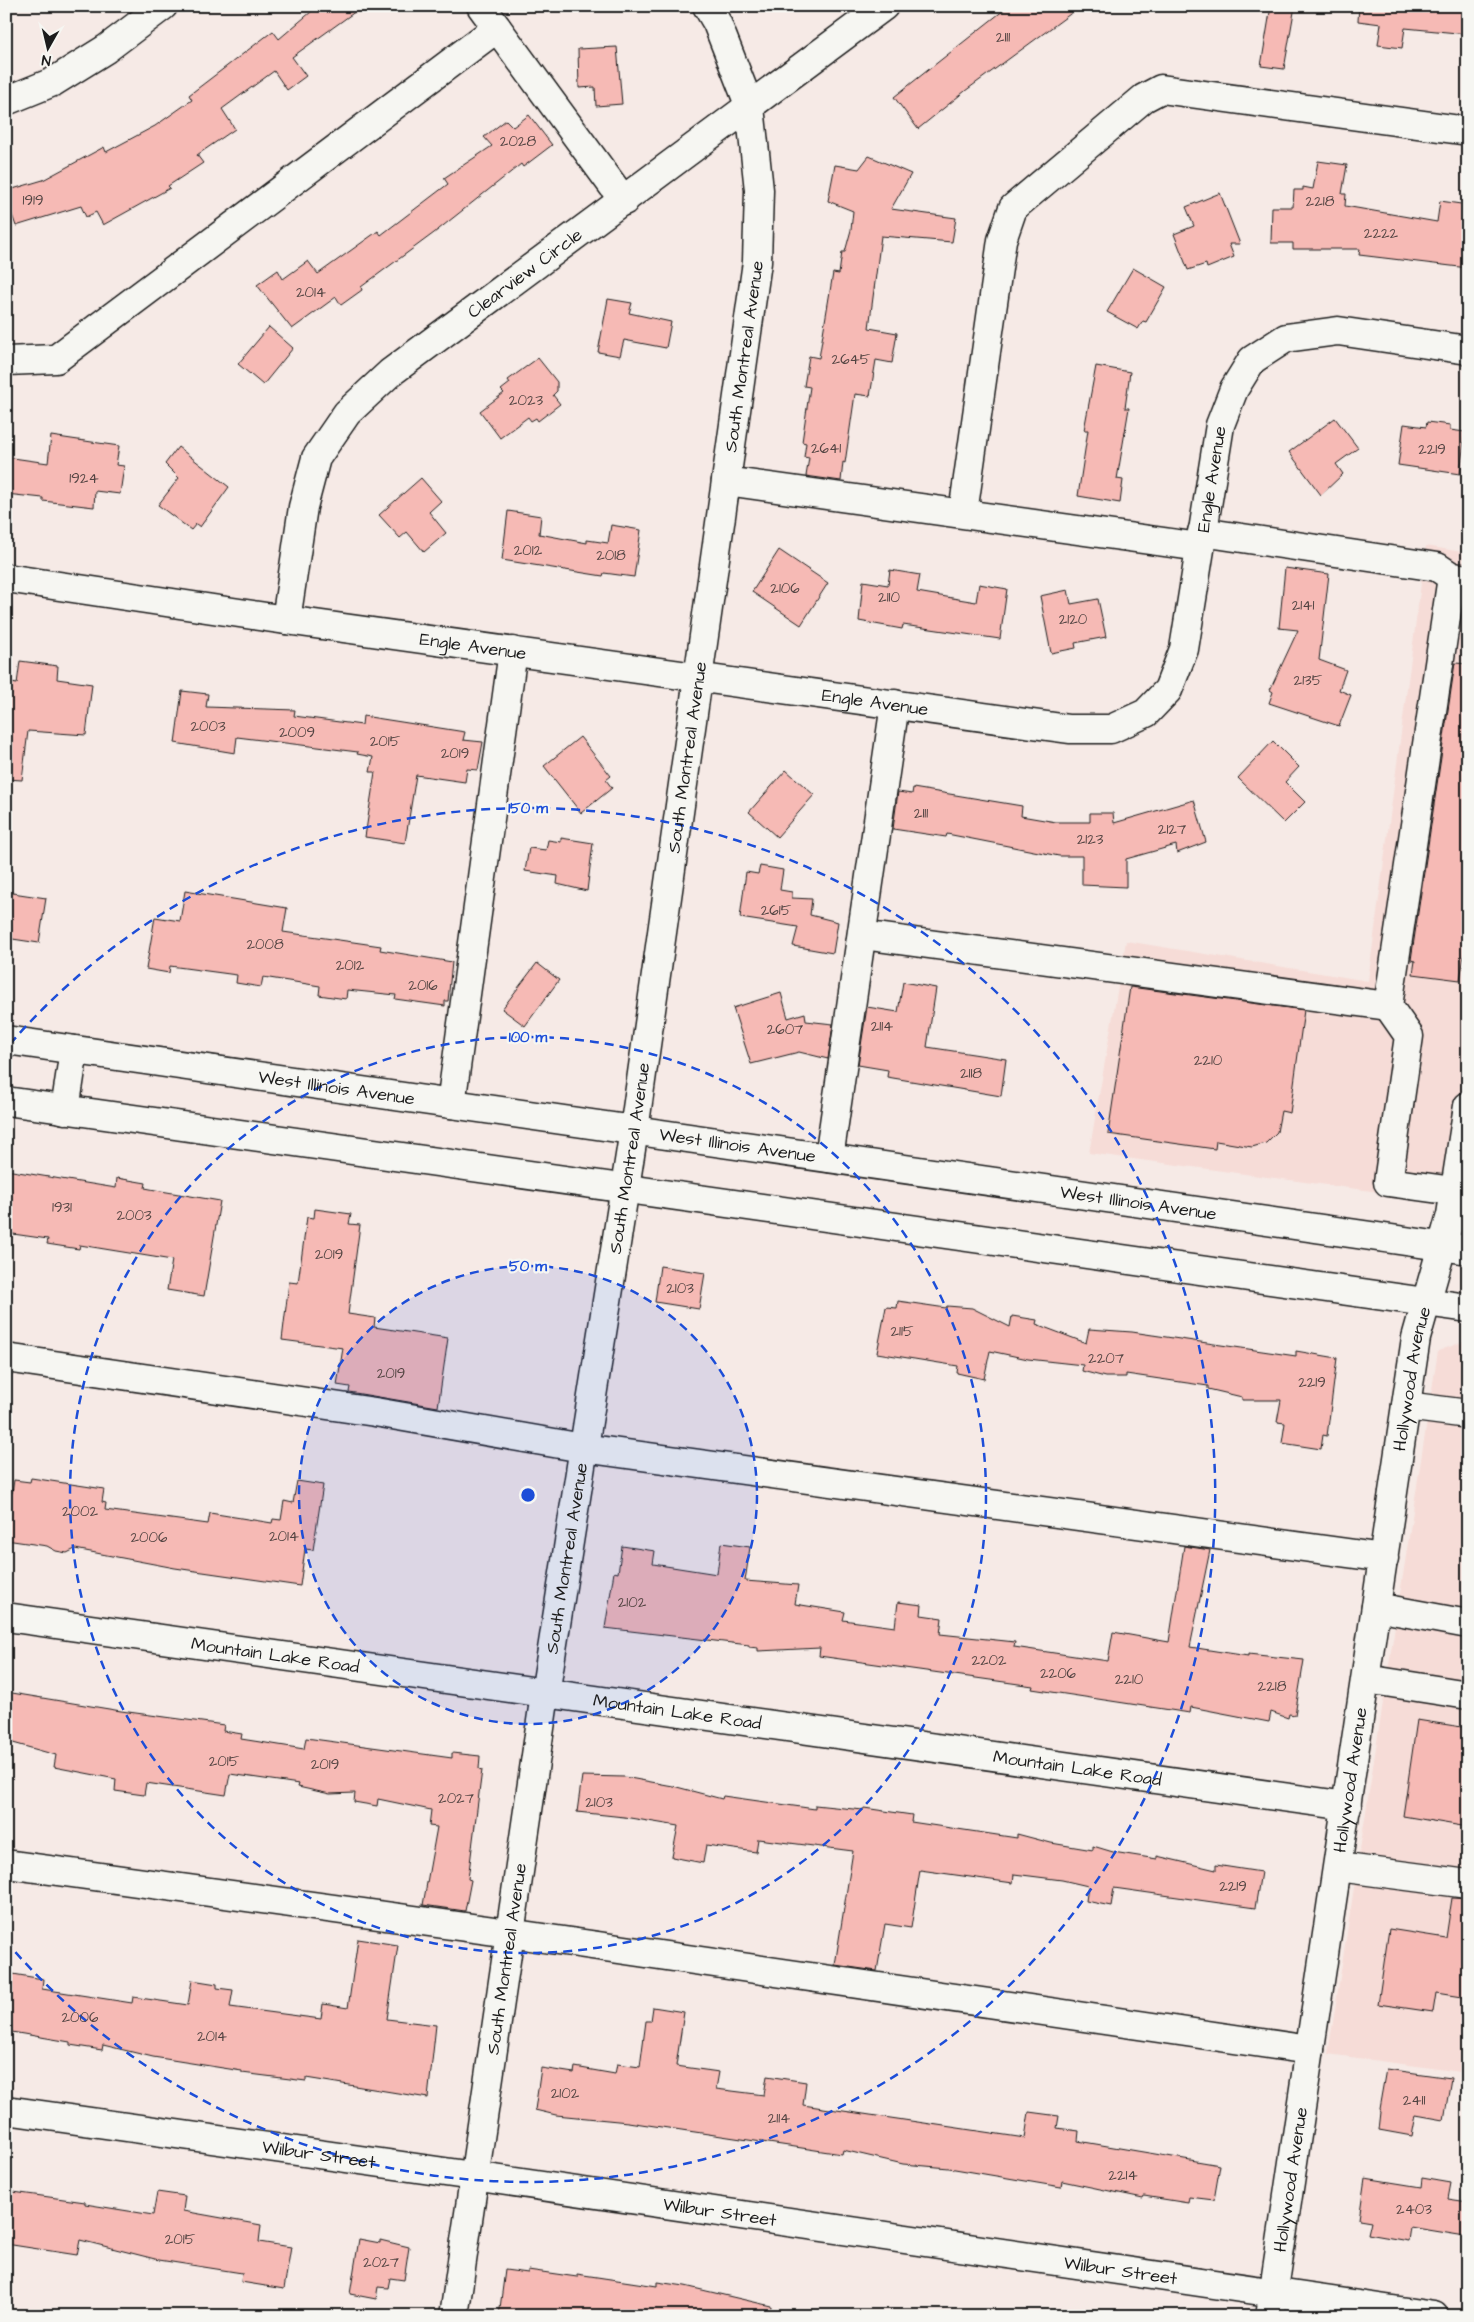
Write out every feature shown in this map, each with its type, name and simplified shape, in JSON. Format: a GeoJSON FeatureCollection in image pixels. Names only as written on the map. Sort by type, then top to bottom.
{"type":"FeatureCollection","features":[{"type":"Feature","properties":{"kind":"street"},"geometry":{"type":"LineString","coordinates":[[6,101],[53,82],[106,49],[163,6]]}},
{"type":"Feature","properties":{"kind":"street"},"geometry":{"type":"LineString","coordinates":[[480,6],[624,201]]}},
{"type":"Feature","properties":{"kind":"street","name":"South Montreal Avenue"},"geometry":{"type":"LineString","coordinates":[[454,2316],[472,2176],[545,1694],[634,1130],[757,262],[760,190],[750,107],[717,23],[707,6]]}},
{"type":"Feature","properties":{"kind":"street","name":"Clearview Circle"},"geometry":{"type":"LineString","coordinates":[[286,620],[303,507],[316,458],[347,413],[390,373],[884,6]]}},
{"type":"Feature","properties":{"kind":"street"},"geometry":{"type":"LineString","coordinates":[[6,361],[56,359],[497,28]]}},
{"type":"Feature","properties":{"kind":"street"},"geometry":{"type":"LineString","coordinates":[[963,513],[1002,240],[1013,208],[1144,98],[1161,89],[1468,131]]}},
{"type":"Feature","properties":{"kind":"street","name":"Engle Avenue"},"geometry":{"type":"LineString","coordinates":[[6,578],[286,620],[1069,729],[1111,729],[1146,713],[1168,690],[1184,649],[1220,425],[1234,389],[1252,360],[1286,338],[1338,331],[1468,350]]}},
{"type":"Feature","properties":{"kind":"street"},"geometry":{"type":"LineString","coordinates":[[726,481],[963,513],[1438,567],[1460,578],[1388,1006],[1409,1036],[1388,1182],[1461,1192]]}},
{"type":"Feature","properties":{"kind":"street"},"geometry":{"type":"LineString","coordinates":[[451,1104],[513,651]]}},
{"type":"Feature","properties":{"kind":"street"},"geometry":{"type":"LineString","coordinates":[[829,1158],[895,704]]}},
{"type":"Feature","properties":{"kind":"street"},"geometry":{"type":"LineString","coordinates":[[862,935],[1388,1006]]}},
{"type":"Feature","properties":{"kind":"street","name":"West Illinois Avenue"},"geometry":{"type":"LineString","coordinates":[[6,1040],[1468,1250]]}},
{"type":"Feature","properties":{"kind":"street"},"geometry":{"type":"LineString","coordinates":[[65,1110],[74,1050]]}},
{"type":"Feature","properties":{"kind":"street"},"geometry":{"type":"LineString","coordinates":[[6,1101],[1468,1308]]}},
{"type":"Feature","properties":{"kind":"street","name":"Hollywood Avenue"},"geometry":{"type":"LineString","coordinates":[[1272,2304],[1416,1338],[1441,1247],[1451,1215],[1461,1192],[1468,1106]]}},
{"type":"Feature","properties":{"kind":"street"},"geometry":{"type":"LineString","coordinates":[[6,1358],[375,1412],[584,1448],[1384,1558]]}},
{"type":"Feature","properties":{"kind":"street"},"geometry":{"type":"LineString","coordinates":[[1406,1406],[1468,1414]]}},
{"type":"Feature","properties":{"kind":"street"},"geometry":{"type":"LineString","coordinates":[[1376,1607],[1468,1624]]}},
{"type":"Feature","properties":{"kind":"street","name":"Mountain Lake Road"},"geometry":{"type":"LineString","coordinates":[[6,1617],[1347,1806]]}},
{"type":"Feature","properties":{"kind":"street"},"geometry":{"type":"LineString","coordinates":[[1366,1680],[1468,1695]]}},
{"type":"Feature","properties":{"kind":"street"},"geometry":{"type":"LineString","coordinates":[[6,1864],[509,1933],[1310,2050]]}},
{"type":"Feature","properties":{"kind":"street"},"geometry":{"type":"LineString","coordinates":[[1338,1867],[1468,1884]]}},
{"type":"Feature","properties":{"kind":"street","name":"Wilbur Street"},"geometry":{"type":"LineString","coordinates":[[6,2110],[472,2176],[1272,2304],[1434,2316]]}},
{"type":"Feature","properties":{"kind":"shaded area"},"geometry":{"type":"Polygon","coordinates":[[[1426,546],[1468,553],[1468,1204],[1089,1153],[1126,941],[1368,981],[1426,546]]]}},
{"type":"Feature","properties":{"kind":"shaded area"},"geometry":{"type":"Polygon","coordinates":[[[1468,1340],[1468,2073],[1328,2054],[1438,1351],[1468,1340]]]}},
{"type":"Feature","properties":{"kind":"building"},"geometry":{"type":"Polygon","coordinates":[[[318,6],[363,6],[292,57],[306,76],[287,90],[274,71],[222,109],[235,129],[197,155],[203,163],[168,186],[170,188],[103,225],[96,212],[86,217],[81,206],[16,226],[6,198],[6,191],[43,180],[104,147],[106,152],[155,126],[192,100],[189,95],[273,31],[279,39],[318,6]]]}},
{"type":"Feature","properties":{"kind":"building"},"geometry":{"type":"Polygon","coordinates":[[[1009,6],[1081,6],[965,91],[918,129],[894,97],[1009,6]]]}},
{"type":"Feature","properties":{"kind":"building"},"geometry":{"type":"Polygon","coordinates":[[[1271,6],[1295,6],[1284,69],[1261,66],[1271,6]]]}},
{"type":"Feature","properties":{"kind":"building"},"geometry":{"type":"Polygon","coordinates":[[[1359,6],[1468,6],[1468,34],[1405,28],[1402,48],[1378,45],[1381,24],[1358,21],[1359,6]]]}},
{"type":"Feature","properties":{"kind":"building"},"geometry":{"type":"Polygon","coordinates":[[[617,47],[622,104],[596,106],[595,87],[579,88],[578,49],[617,47]]]}},
{"type":"Feature","properties":{"kind":"building"},"geometry":{"type":"Polygon","coordinates":[[[529,115],[552,145],[523,167],[521,164],[434,233],[361,287],[362,290],[341,305],[336,297],[292,329],[257,285],[278,270],[283,279],[308,261],[318,274],[378,231],[381,235],[448,184],[444,178],[492,146],[484,137],[506,120],[513,127],[529,115]]]}},
{"type":"Feature","properties":{"kind":"building"},"geometry":{"type":"Polygon","coordinates":[[[869,156],[911,174],[891,209],[956,218],[952,242],[881,236],[869,328],[897,333],[892,363],[876,360],[870,396],[855,394],[841,481],[806,476],[809,458],[804,457],[806,443],[802,442],[810,387],[804,386],[809,356],[819,358],[833,273],[839,274],[842,252],[845,252],[851,230],[853,211],[828,201],[835,165],[859,169],[869,156]]]}},
{"type":"Feature","properties":{"kind":"building"},"geometry":{"type":"Polygon","coordinates":[[[1318,161],[1347,165],[1342,194],[1346,194],[1345,206],[1437,222],[1440,201],[1468,205],[1468,268],[1359,255],[1360,249],[1293,249],[1293,243],[1271,243],[1272,207],[1293,207],[1294,190],[1303,190],[1303,187],[1313,189],[1318,161]]]}},
{"type":"Feature","properties":{"kind":"building"},"geometry":{"type":"Polygon","coordinates":[[[1220,193],[1240,244],[1229,244],[1234,257],[1207,268],[1206,264],[1188,270],[1174,234],[1194,226],[1186,207],[1220,193]]]}},
{"type":"Feature","properties":{"kind":"building"},"geometry":{"type":"Polygon","coordinates":[[[1133,268],[1166,287],[1146,322],[1143,321],[1138,329],[1107,312],[1133,268]]]}},
{"type":"Feature","properties":{"kind":"building"},"geometry":{"type":"Polygon","coordinates":[[[608,299],[632,303],[629,313],[671,322],[666,348],[624,340],[620,356],[598,352],[608,299]]]}},
{"type":"Feature","properties":{"kind":"building"},"geometry":{"type":"Polygon","coordinates":[[[269,327],[293,348],[263,385],[238,364],[269,327]]]}},
{"type":"Feature","properties":{"kind":"building"},"geometry":{"type":"Polygon","coordinates":[[[538,358],[557,382],[557,391],[553,395],[560,404],[538,421],[536,418],[531,421],[528,417],[500,438],[480,411],[504,393],[501,390],[510,383],[508,380],[538,358]]]}},
{"type":"Feature","properties":{"kind":"building"},"geometry":{"type":"Polygon","coordinates":[[[1096,366],[1130,372],[1125,408],[1129,408],[1117,479],[1123,480],[1120,503],[1078,496],[1088,430],[1084,430],[1096,366]]]}},
{"type":"Feature","properties":{"kind":"building"},"geometry":{"type":"Polygon","coordinates":[[[1335,418],[1358,448],[1336,464],[1343,474],[1321,495],[1289,452],[1335,418]]]}},
{"type":"Feature","properties":{"kind":"building"},"geometry":{"type":"Polygon","coordinates":[[[1427,422],[1450,425],[1450,430],[1465,432],[1460,474],[1398,465],[1404,424],[1426,427],[1427,422]]]}},
{"type":"Feature","properties":{"kind":"building"},"geometry":{"type":"Polygon","coordinates":[[[51,436],[119,446],[116,465],[124,466],[120,494],[95,491],[94,507],[43,501],[43,498],[6,494],[6,457],[48,463],[51,436]]]}},
{"type":"Feature","properties":{"kind":"building"},"geometry":{"type":"Polygon","coordinates":[[[178,447],[229,487],[200,527],[196,524],[191,530],[158,505],[179,478],[165,464],[178,447]]]}},
{"type":"Feature","properties":{"kind":"building"},"geometry":{"type":"Polygon","coordinates":[[[421,478],[441,501],[429,512],[446,533],[424,552],[407,532],[400,538],[379,515],[421,478]]]}},
{"type":"Feature","properties":{"kind":"building"},"geometry":{"type":"Polygon","coordinates":[[[508,511],[541,516],[539,534],[587,543],[587,540],[608,543],[611,525],[641,530],[634,577],[604,573],[603,576],[502,560],[508,511]]]}},
{"type":"Feature","properties":{"kind":"building"},"geometry":{"type":"Polygon","coordinates":[[[779,550],[828,583],[801,625],[752,592],[779,550]]]}},
{"type":"Feature","properties":{"kind":"building"},"geometry":{"type":"Polygon","coordinates":[[[1285,568],[1329,574],[1319,660],[1346,670],[1339,690],[1351,695],[1339,726],[1269,703],[1273,692],[1270,690],[1298,630],[1279,628],[1285,568]]]}},
{"type":"Feature","properties":{"kind":"building"},"geometry":{"type":"Polygon","coordinates":[[[890,570],[920,575],[917,592],[976,602],[979,584],[1007,589],[1000,639],[903,625],[902,629],[859,621],[863,581],[888,585],[890,570]]]}},
{"type":"Feature","properties":{"kind":"building"},"geometry":{"type":"Polygon","coordinates":[[[1068,590],[1071,604],[1098,599],[1106,637],[1075,643],[1076,648],[1051,653],[1040,596],[1068,590]]]}},
{"type":"Feature","properties":{"kind":"building"},"geometry":{"type":"Polygon","coordinates":[[[20,661],[58,666],[57,679],[92,684],[86,735],[28,731],[22,780],[6,779],[6,682],[17,684],[20,661]]]}},
{"type":"Feature","properties":{"kind":"building"},"geometry":{"type":"Polygon","coordinates":[[[1455,663],[1468,664],[1468,931],[1460,980],[1413,974],[1415,961],[1411,960],[1455,663]]]}},
{"type":"Feature","properties":{"kind":"building"},"geometry":{"type":"Polygon","coordinates":[[[182,691],[208,694],[206,707],[295,710],[294,716],[362,725],[363,716],[465,732],[463,740],[483,742],[478,770],[467,769],[465,782],[416,775],[405,843],[365,837],[375,772],[370,772],[373,757],[357,754],[358,752],[237,737],[235,753],[175,743],[182,691]]]}},
{"type":"Feature","properties":{"kind":"building"},"geometry":{"type":"Polygon","coordinates":[[[580,737],[611,776],[606,780],[612,788],[581,813],[544,766],[580,737]]]}},
{"type":"Feature","properties":{"kind":"building"},"geometry":{"type":"Polygon","coordinates":[[[1273,741],[1299,767],[1285,782],[1305,802],[1284,823],[1238,778],[1273,741]]]}},
{"type":"Feature","properties":{"kind":"building"},"geometry":{"type":"Polygon","coordinates":[[[786,770],[814,795],[777,837],[749,812],[786,770]]]}},
{"type":"Feature","properties":{"kind":"building"},"geometry":{"type":"Polygon","coordinates":[[[913,788],[1022,806],[1021,816],[1056,822],[1090,822],[1090,813],[1113,813],[1114,823],[1194,800],[1206,842],[1177,853],[1176,845],[1126,859],[1126,887],[1082,885],[1082,856],[1059,856],[947,834],[946,837],[893,829],[898,792],[912,794],[913,788]]]}},
{"type":"Feature","properties":{"kind":"building"},"geometry":{"type":"Polygon","coordinates":[[[561,838],[593,843],[587,891],[557,884],[558,876],[525,871],[529,848],[546,850],[548,840],[561,842],[561,838]]]}},
{"type":"Feature","properties":{"kind":"building"},"geometry":{"type":"Polygon","coordinates":[[[760,866],[783,870],[780,890],[792,892],[792,898],[812,899],[810,915],[838,922],[833,953],[793,946],[798,927],[740,918],[746,872],[758,874],[760,866]]]}},
{"type":"Feature","properties":{"kind":"building"},"geometry":{"type":"Polygon","coordinates":[[[185,891],[287,908],[283,932],[381,946],[380,950],[452,962],[448,1001],[445,1001],[445,1006],[395,999],[396,995],[347,990],[346,999],[319,995],[320,986],[263,977],[261,987],[236,983],[237,975],[170,966],[169,973],[146,969],[155,917],[180,921],[185,891]]]}},
{"type":"Feature","properties":{"kind":"building"},"geometry":{"type":"Polygon","coordinates":[[[6,892],[46,898],[39,943],[6,938],[6,892]]]}},
{"type":"Feature","properties":{"kind":"building"},"geometry":{"type":"Polygon","coordinates":[[[537,963],[559,980],[525,1026],[502,1009],[537,963]]]}},
{"type":"Feature","properties":{"kind":"building"},"geometry":{"type":"Polygon","coordinates":[[[903,982],[936,988],[927,1047],[1006,1059],[1001,1096],[887,1077],[888,1070],[858,1065],[867,1007],[898,1012],[903,982]]]}},
{"type":"Feature","properties":{"kind":"building"},"geometry":{"type":"Polygon","coordinates":[[[1130,987],[1304,1010],[1290,1113],[1281,1111],[1277,1132],[1266,1143],[1252,1147],[1216,1141],[1215,1149],[1108,1134],[1130,987]]]}},
{"type":"Feature","properties":{"kind":"building"},"geometry":{"type":"Polygon","coordinates":[[[781,993],[788,1018],[805,1013],[806,1021],[833,1024],[828,1059],[799,1052],[751,1064],[733,1008],[781,993]]]}},
{"type":"Feature","properties":{"kind":"building"},"geometry":{"type":"Polygon","coordinates":[[[6,1170],[116,1188],[117,1178],[146,1183],[145,1188],[220,1201],[204,1296],[167,1290],[172,1260],[80,1245],[79,1249],[47,1244],[48,1239],[6,1233],[6,1170]]]}},
{"type":"Feature","properties":{"kind":"building"},"geometry":{"type":"Polygon","coordinates":[[[315,1209],[351,1214],[349,1224],[360,1225],[348,1314],[375,1318],[374,1327],[448,1338],[438,1407],[349,1392],[350,1387],[337,1385],[343,1348],[282,1340],[289,1282],[298,1283],[307,1217],[314,1218],[315,1209]]]}},
{"type":"Feature","properties":{"kind":"building"},"geometry":{"type":"Polygon","coordinates":[[[660,1266],[705,1273],[699,1309],[655,1302],[660,1266]]]}},
{"type":"Feature","properties":{"kind":"building"},"geometry":{"type":"Polygon","coordinates":[[[898,1301],[946,1308],[947,1306],[972,1308],[1010,1327],[1012,1316],[1037,1320],[1036,1324],[1086,1343],[1089,1329],[1132,1332],[1296,1356],[1296,1351],[1337,1358],[1327,1436],[1323,1435],[1321,1449],[1282,1443],[1285,1423],[1277,1422],[1281,1400],[1242,1400],[1242,1397],[1208,1389],[1208,1386],[1126,1374],[1126,1377],[1105,1377],[1082,1371],[1083,1365],[1028,1359],[990,1351],[984,1379],[957,1373],[958,1366],[877,1353],[886,1307],[897,1308],[898,1301]]]}},
{"type":"Feature","properties":{"kind":"building"},"geometry":{"type":"Polygon","coordinates":[[[31,1478],[104,1489],[102,1502],[106,1503],[105,1510],[208,1524],[210,1513],[272,1523],[273,1519],[281,1520],[284,1501],[293,1503],[297,1481],[323,1485],[313,1550],[305,1549],[300,1586],[175,1568],[75,1549],[67,1553],[56,1551],[47,1546],[6,1540],[6,1492],[12,1493],[14,1480],[30,1482],[31,1478]]]}},
{"type":"Feature","properties":{"kind":"building"},"geometry":{"type":"Polygon","coordinates":[[[721,1543],[750,1547],[745,1581],[798,1585],[795,1604],[845,1612],[843,1620],[895,1627],[898,1602],[922,1605],[921,1615],[942,1618],[940,1634],[1015,1642],[1014,1647],[1108,1661],[1113,1632],[1169,1642],[1184,1546],[1210,1550],[1190,1647],[1248,1656],[1248,1654],[1304,1660],[1295,1715],[1289,1714],[1288,1718],[1271,1712],[1269,1722],[1191,1707],[1190,1713],[1032,1689],[1033,1686],[819,1656],[820,1648],[758,1651],[758,1648],[749,1647],[749,1645],[605,1628],[614,1572],[618,1573],[622,1546],[655,1551],[653,1564],[717,1574],[721,1543]]]}},
{"type":"Feature","properties":{"kind":"building"},"geometry":{"type":"Polygon","coordinates":[[[6,1692],[121,1711],[224,1725],[223,1731],[242,1734],[241,1739],[304,1749],[306,1738],[452,1758],[452,1753],[480,1756],[479,1769],[482,1770],[468,1879],[471,1880],[465,1911],[423,1905],[437,1827],[429,1826],[431,1810],[378,1799],[377,1806],[354,1802],[355,1793],[330,1794],[298,1787],[299,1784],[230,1774],[226,1795],[146,1783],[144,1795],[115,1791],[116,1779],[54,1767],[56,1755],[6,1741],[6,1692]]]}},
{"type":"Feature","properties":{"kind":"building"},"geometry":{"type":"Polygon","coordinates":[[[1417,1720],[1468,1728],[1468,1827],[1403,1816],[1417,1720]]]}},
{"type":"Feature","properties":{"kind":"building"},"geometry":{"type":"Polygon","coordinates":[[[582,1776],[624,1777],[673,1786],[722,1799],[723,1796],[815,1809],[815,1805],[863,1810],[864,1808],[912,1815],[911,1822],[1017,1838],[1017,1834],[1051,1843],[1093,1850],[1093,1846],[1113,1852],[1157,1859],[1157,1856],[1216,1870],[1216,1865],[1261,1872],[1255,1908],[1114,1888],[1111,1906],[1086,1901],[1088,1886],[1062,1880],[1014,1874],[1013,1883],[920,1870],[911,1928],[885,1924],[877,1971],[835,1965],[853,1851],[758,1839],[756,1852],[706,1845],[703,1863],[672,1857],[678,1826],[624,1817],[577,1812],[582,1776]]]}},
{"type":"Feature","properties":{"kind":"building"},"geometry":{"type":"Polygon","coordinates":[[[1452,1898],[1468,1899],[1468,1998],[1436,1993],[1433,2012],[1378,2004],[1389,1929],[1446,1938],[1452,1898]]]}},
{"type":"Feature","properties":{"kind":"building"},"geometry":{"type":"Polygon","coordinates":[[[358,1939],[398,1945],[387,2019],[436,2025],[428,2098],[306,2078],[306,2081],[242,2073],[242,2071],[153,2057],[103,2045],[102,2050],[70,2045],[70,2042],[6,2031],[6,1984],[11,1985],[13,1974],[43,1979],[42,1989],[132,2003],[133,1997],[188,2005],[192,1980],[217,1984],[217,1988],[233,1990],[230,2007],[321,2019],[323,2004],[348,2008],[358,1939]]]}},
{"type":"Feature","properties":{"kind":"building"},"geometry":{"type":"Polygon","coordinates":[[[653,2007],[684,2012],[676,2066],[719,2072],[716,2089],[764,2095],[767,2076],[806,2082],[803,2105],[1025,2138],[1029,2112],[1059,2116],[1057,2128],[1079,2131],[1078,2141],[1220,2165],[1214,2200],[1189,2197],[1188,2203],[1144,2196],[1143,2198],[1062,2181],[1061,2187],[949,2168],[903,2164],[843,2150],[842,2154],[628,2122],[556,2115],[535,2110],[541,2068],[574,2073],[575,2067],[615,2074],[617,2064],[640,2067],[646,2021],[651,2021],[653,2007]]]}},
{"type":"Feature","properties":{"kind":"building"},"geometry":{"type":"Polygon","coordinates":[[[1386,2069],[1451,2078],[1444,2120],[1416,2115],[1412,2136],[1379,2130],[1381,2112],[1379,2109],[1386,2069]]]}},
{"type":"Feature","properties":{"kind":"building"},"geometry":{"type":"Polygon","coordinates":[[[1365,2178],[1421,2187],[1422,2178],[1451,2183],[1448,2199],[1468,2202],[1465,2236],[1410,2227],[1408,2241],[1368,2234],[1371,2221],[1359,2219],[1365,2178]]]}},
{"type":"Feature","properties":{"kind":"building"},"geometry":{"type":"Polygon","coordinates":[[[6,2191],[85,2202],[85,2204],[153,2215],[157,2192],[185,2196],[183,2211],[261,2225],[259,2242],[291,2247],[284,2289],[241,2282],[242,2273],[159,2260],[80,2240],[77,2255],[6,2244],[6,2191]]]}},
{"type":"Feature","properties":{"kind":"building"},"geometry":{"type":"Polygon","coordinates":[[[359,2239],[380,2243],[380,2240],[409,2247],[404,2280],[390,2278],[388,2288],[378,2287],[376,2299],[350,2294],[359,2239]]]}},
{"type":"Feature","properties":{"kind":"building"},"geometry":{"type":"Polygon","coordinates":[[[505,2270],[528,2273],[528,2270],[577,2277],[577,2274],[657,2286],[657,2282],[685,2286],[771,2306],[770,2316],[499,2316],[505,2270]]]}}]}
